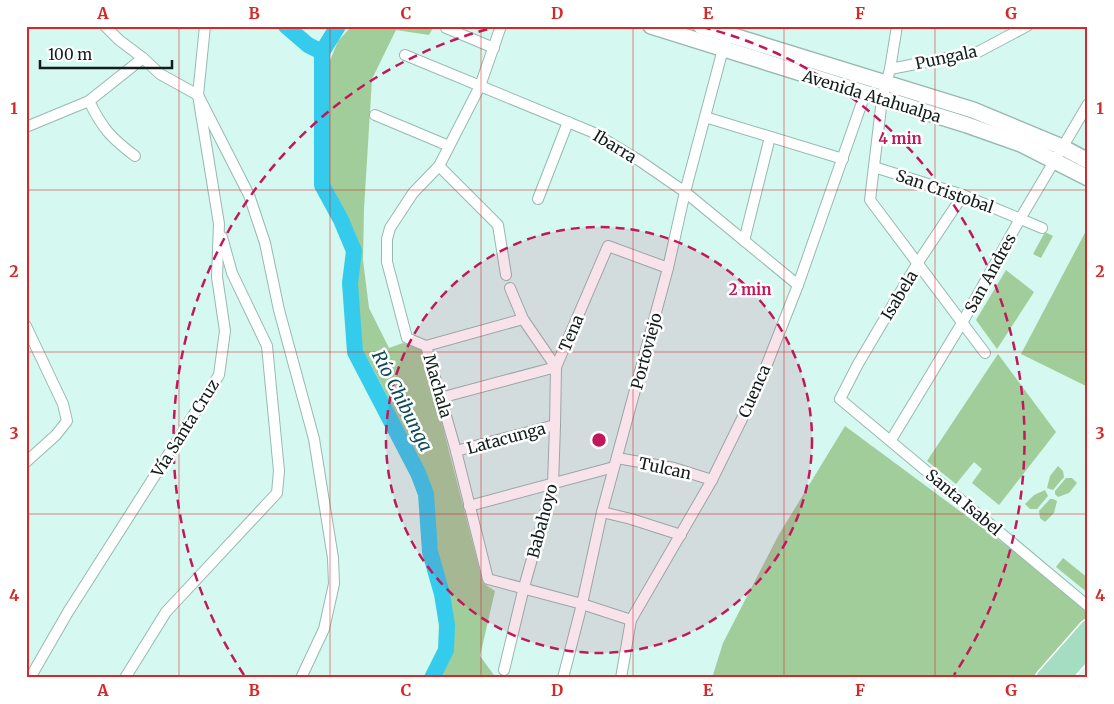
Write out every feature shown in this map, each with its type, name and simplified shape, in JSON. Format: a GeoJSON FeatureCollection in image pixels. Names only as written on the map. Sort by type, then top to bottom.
{"type":"FeatureCollection","features":[{"type":"Feature","properties":{"kind":"main road","name":"Avenida Atahualpa"},"geometry":{"type":"LineString","coordinates":[[651,26],[865,94],[884,91],[973,110],[1062,147],[1088,161]]}},
{"type":"Feature","properties":{"kind":"main road","name":"Avenida Atahualpa"},"geometry":{"type":"LineString","coordinates":[[702,26],[730,30],[1021,144],[1088,178]]}},
{"type":"Feature","properties":{"kind":"main road"},"geometry":{"type":"LineString","coordinates":[[1044,678],[1088,628]]}},
{"type":"Feature","properties":{"kind":"main road"},"geometry":{"type":"LineString","coordinates":[[1062,678],[1088,648]]}},
{"type":"Feature","properties":{"kind":"street"},"geometry":{"type":"LineString","coordinates":[[104,26],[160,74],[198,95],[248,195],[262,235],[279,310],[314,439],[333,558],[334,584],[324,629],[301,678]]}},
{"type":"Feature","properties":{"kind":"street","name":"Vía Santa Cruz"},"geometry":{"type":"LineString","coordinates":[[30,678],[68,612],[219,375],[225,331],[217,276],[219,224],[198,95],[205,26]]}},
{"type":"Feature","properties":{"kind":"street","name":"Machala"},"geometry":{"type":"LineString","coordinates":[[501,26],[480,86],[439,166],[414,194],[390,228],[387,239],[387,262],[407,338],[426,346],[456,451],[488,579],[582,604],[631,620]]}},
{"type":"Feature","properties":{"kind":"street"},"geometry":{"type":"LineString","coordinates":[[898,26],[884,91],[870,200],[985,353]]}},
{"type":"Feature","properties":{"kind":"street","name":"Pungala"},"geometry":{"type":"LineString","coordinates":[[890,69],[978,52],[1027,26]]}},
{"type":"Feature","properties":{"kind":"street"},"geometry":{"type":"LineString","coordinates":[[446,28],[494,48]]}},
{"type":"Feature","properties":{"kind":"street","name":"Portoviejo"},"geometry":{"type":"LineString","coordinates":[[563,678],[582,604],[602,512],[668,268],[685,192],[723,49],[730,30]]}},
{"type":"Feature","properties":{"kind":"street","name":"Ibarra"},"geometry":{"type":"LineString","coordinates":[[405,55],[592,132],[640,161],[685,192],[798,285]]}},
{"type":"Feature","properties":{"kind":"street"},"geometry":{"type":"LineString","coordinates":[[26,127],[89,101],[143,58]]}},
{"type":"Feature","properties":{"kind":"street","name":"Cuenca"},"geometry":{"type":"LineString","coordinates":[[621,678],[631,620],[712,480],[760,382],[798,285],[865,94]]}},
{"type":"Feature","properties":{"kind":"street"},"geometry":{"type":"LineString","coordinates":[[89,101],[98,118],[114,139],[135,156]]}},
{"type":"Feature","properties":{"kind":"street","name":"San Andres"},"geometry":{"type":"LineString","coordinates":[[891,440],[962,323],[1020,219],[1088,104]]}},
{"type":"Feature","properties":{"kind":"street"},"geometry":{"type":"LineString","coordinates":[[375,115],[449,146]]}},
{"type":"Feature","properties":{"kind":"street"},"geometry":{"type":"LineString","coordinates":[[705,117],[843,159]]}},
{"type":"Feature","properties":{"kind":"street"},"geometry":{"type":"LineString","coordinates":[[538,199],[568,122]]}},
{"type":"Feature","properties":{"kind":"street"},"geometry":{"type":"LineString","coordinates":[[744,241],[770,137]]}},
{"type":"Feature","properties":{"kind":"street"},"geometry":{"type":"LineString","coordinates":[[439,166],[498,225],[506,275]]}},
{"type":"Feature","properties":{"kind":"street","name":"San Cristobal"},"geometry":{"type":"LineString","coordinates":[[874,167],[963,195],[1042,228]]}},
{"type":"Feature","properties":{"kind":"street","name":"Isabela"},"geometry":{"type":"LineString","coordinates":[[840,399],[858,364],[918,264],[963,195]]}},
{"type":"Feature","properties":{"kind":"street"},"geometry":{"type":"LineString","coordinates":[[125,678],[166,612],[276,493],[279,471],[267,346],[232,273],[219,224]]}},
{"type":"Feature","properties":{"kind":"street","name":"Tena"},"geometry":{"type":"LineString","coordinates":[[440,398],[556,367],[608,246],[668,268]]}},
{"type":"Feature","properties":{"kind":"street"},"geometry":{"type":"LineString","coordinates":[[510,288],[523,319],[556,367]]}},
{"type":"Feature","properties":{"kind":"street"},"geometry":{"type":"LineString","coordinates":[[426,346],[523,319]]}},
{"type":"Feature","properties":{"kind":"street"},"geometry":{"type":"LineString","coordinates":[[26,326],[63,404],[67,421],[56,436],[26,462]]}},
{"type":"Feature","properties":{"kind":"street","name":"Babahoyo"},"geometry":{"type":"LineString","coordinates":[[504,670],[524,588],[553,485],[556,367]]}},
{"type":"Feature","properties":{"kind":"street","name":"Santa Isabel"},"geometry":{"type":"LineString","coordinates":[[840,399],[1088,606]]}},
{"type":"Feature","properties":{"kind":"street","name":"Latacunga"},"geometry":{"type":"LineString","coordinates":[[456,451],[555,425]]}},
{"type":"Feature","properties":{"kind":"street","name":"Tulcan"},"geometry":{"type":"LineString","coordinates":[[469,506],[553,485],[616,462],[674,468],[712,480]]}},
{"type":"Feature","properties":{"kind":"street"},"geometry":{"type":"LineString","coordinates":[[602,512],[681,534]]}},
{"type":"Feature","properties":{"kind":"green space"},"geometry":{"type":"Polygon","coordinates":[[[352,26],[434,26],[429,35],[396,30],[372,79],[364,209],[363,260],[369,308],[389,348],[403,343],[423,350],[483,583],[495,591],[480,656],[496,678],[440,678],[452,644],[451,602],[439,561],[432,505],[421,465],[358,341],[351,232],[343,208],[327,178],[329,63],[338,41],[352,26]]]}},
{"type":"Feature","properties":{"kind":"green space"},"geometry":{"type":"Polygon","coordinates":[[[1088,227],[1088,387],[1021,354],[1088,227]]]}},
{"type":"Feature","properties":{"kind":"green space"},"geometry":{"type":"Polygon","coordinates":[[[1045,232],[1053,236],[1041,258],[1033,254],[1045,232]]]}},
{"type":"Feature","properties":{"kind":"green space"},"geometry":{"type":"Polygon","coordinates":[[[1006,270],[1034,292],[997,349],[976,320],[1006,270]]]}},
{"type":"Feature","properties":{"kind":"green space"},"geometry":{"type":"Polygon","coordinates":[[[998,354],[1056,432],[999,505],[972,483],[982,469],[974,462],[956,484],[927,461],[998,354]]]}},
{"type":"Feature","properties":{"kind":"green space"},"geometry":{"type":"Polygon","coordinates":[[[845,426],[1088,606],[1088,622],[1039,678],[712,678],[723,643],[778,536],[845,426]]]}},
{"type":"Feature","properties":{"kind":"green space"},"geometry":{"type":"Polygon","coordinates":[[[1058,466],[1063,471],[1064,477],[1053,490],[1047,488],[1050,476],[1058,466]]]}},
{"type":"Feature","properties":{"kind":"green space"},"geometry":{"type":"Polygon","coordinates":[[[1066,478],[1072,478],[1077,483],[1069,493],[1058,497],[1055,491],[1066,478]]]}},
{"type":"Feature","properties":{"kind":"green space"},"geometry":{"type":"Polygon","coordinates":[[[1045,490],[1048,496],[1037,509],[1030,509],[1025,504],[1034,495],[1045,490]]]}},
{"type":"Feature","properties":{"kind":"green space"},"geometry":{"type":"Polygon","coordinates":[[[1050,499],[1057,501],[1054,513],[1045,522],[1040,518],[1039,511],[1050,499]]]}},
{"type":"Feature","properties":{"kind":"green space"},"geometry":{"type":"Polygon","coordinates":[[[1063,558],[1088,578],[1088,593],[1056,567],[1063,558]]]}},
{"type":"Feature","properties":{"kind":"waterway"},"geometry":{"type":"LineString","coordinates":[[286,26],[308,45],[322,52]]}},
{"type":"Feature","properties":{"kind":"waterway","name":"Río Chibunga"},"geometry":{"type":"LineString","coordinates":[[338,26],[322,52],[322,185],[341,220],[354,251],[350,283],[355,352],[418,473],[426,494],[430,552],[442,594],[447,625],[446,650],[432,678]]}}]}
